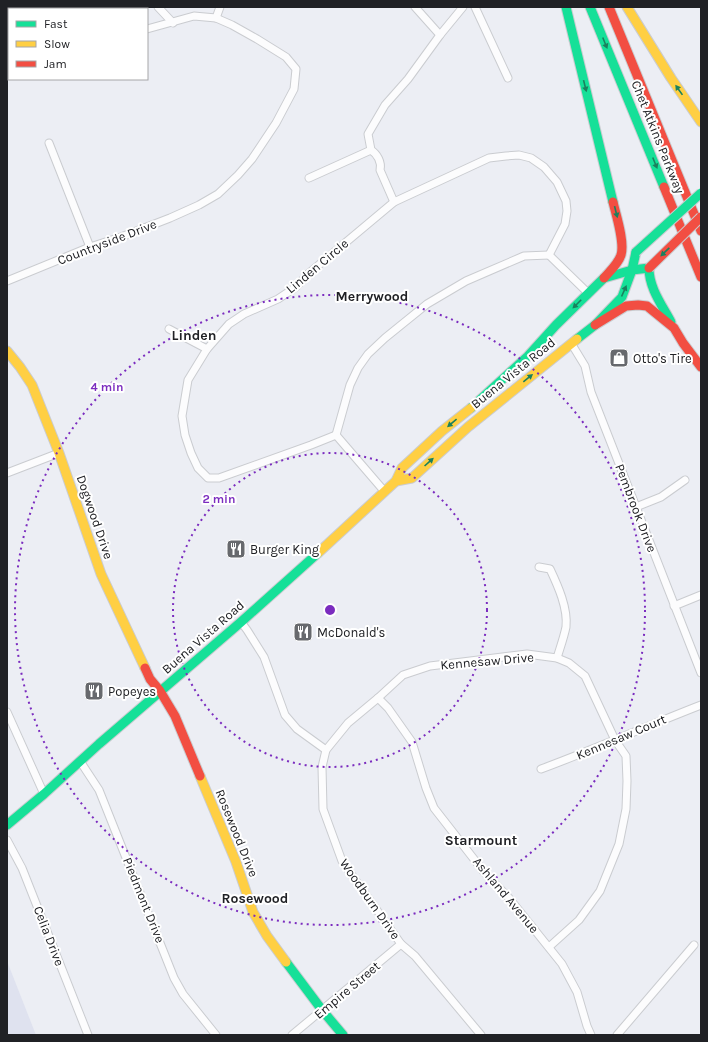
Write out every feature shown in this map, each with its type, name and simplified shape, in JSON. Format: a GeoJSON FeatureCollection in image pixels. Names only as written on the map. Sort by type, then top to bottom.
{"type":"FeatureCollection","features":[{"type":"Feature","properties":{"kind":"main road"},"geometry":{"type":"LineString","coordinates":[[566,7],[621,236],[621,254],[615,266],[604,278]]}},
{"type":"Feature","properties":{"kind":"main road","name":"Chet Atkins Parkway"},"geometry":{"type":"LineString","coordinates":[[590,7],[701,277]]}},
{"type":"Feature","properties":{"kind":"main road","name":"Chet Atkins Parkway"},"geometry":{"type":"LineString","coordinates":[[610,7],[701,231]]}},
{"type":"Feature","properties":{"kind":"main road"},"geometry":{"type":"LineString","coordinates":[[627,7],[670,78],[701,122]]}},
{"type":"Feature","properties":{"kind":"main road","name":"Buena Vista Road"},"geometry":{"type":"LineString","coordinates":[[396,481],[412,478],[464,430],[595,325],[622,296],[632,270],[636,252],[701,193]]}},
{"type":"Feature","properties":{"kind":"main road"},"geometry":{"type":"LineString","coordinates":[[701,217],[649,268],[648,277],[674,328],[701,367]]}},
{"type":"Feature","properties":{"kind":"main road","name":"Buena Vista Road"},"geometry":{"type":"LineString","coordinates":[[7,825],[241,622],[385,492],[396,481],[402,468],[528,356],[588,292],[604,278],[632,270],[649,268]]}},
{"type":"Feature","properties":{"kind":"main road"},"geometry":{"type":"LineString","coordinates":[[595,325],[626,306],[638,305],[647,306],[674,328]]}},
{"type":"Feature","properties":{"kind":"main road","name":"Dogwood Drive"},"geometry":{"type":"LineString","coordinates":[[7,351],[32,385],[59,453],[101,574],[150,679],[160,691]]}},
{"type":"Feature","properties":{"kind":"main road","name":"Rosewood Drive"},"geometry":{"type":"LineString","coordinates":[[160,691],[175,716],[191,752],[236,862],[252,912],[267,936],[322,1010],[343,1035]]}},
{"type":"Feature","properties":{"kind":"street"},"geometry":{"type":"LineString","coordinates":[[158,7],[173,23]]}},
{"type":"Feature","properties":{"kind":"street"},"geometry":{"type":"LineString","coordinates":[[216,18],[220,7]]}},
{"type":"Feature","properties":{"kind":"street"},"geometry":{"type":"LineString","coordinates":[[415,7],[440,35]]}},
{"type":"Feature","properties":{"kind":"street"},"geometry":{"type":"LineString","coordinates":[[394,202],[380,170],[381,165],[376,153],[371,150],[368,134],[385,105],[463,7]]}},
{"type":"Feature","properties":{"kind":"street"},"geometry":{"type":"LineString","coordinates":[[474,7],[508,78]]}},
{"type":"Feature","properties":{"kind":"street","name":"Countryside Drive"},"geometry":{"type":"LineString","coordinates":[[7,281],[90,247],[170,218],[199,205],[218,194],[238,175],[256,153],[276,123],[294,89],[296,69],[286,57],[257,38],[216,18],[194,16],[148,29]]}},
{"type":"Feature","properties":{"kind":"street"},"geometry":{"type":"LineString","coordinates":[[49,143],[90,247]]}},
{"type":"Feature","properties":{"kind":"street"},"geometry":{"type":"LineString","coordinates":[[309,178],[371,150]]}},
{"type":"Feature","properties":{"kind":"street","name":"Linden Circle"},"geometry":{"type":"LineString","coordinates":[[336,435],[219,478],[208,478],[198,468],[184,435],[182,416],[188,380],[206,349],[228,324],[296,287],[308,274],[394,202],[489,158],[519,155],[530,158],[544,167],[557,182],[566,201],[567,211],[565,224],[549,255]]}},
{"type":"Feature","properties":{"kind":"street"},"geometry":{"type":"LineString","coordinates":[[385,492],[336,435],[350,385],[358,368],[368,354],[385,338],[427,304],[466,281],[524,256],[549,255],[588,292]]}},
{"type":"Feature","properties":{"kind":"street"},"geometry":{"type":"LineString","coordinates":[[170,329],[206,349]]}},
{"type":"Feature","properties":{"kind":"street","name":"Pembrook Drive"},"geometry":{"type":"LineString","coordinates":[[571,344],[585,366],[591,392],[701,673]]}},
{"type":"Feature","properties":{"kind":"street"},"geometry":{"type":"LineString","coordinates":[[7,473],[59,453]]}},
{"type":"Feature","properties":{"kind":"street"},"geometry":{"type":"LineString","coordinates":[[636,507],[660,497],[685,480]]}},
{"type":"Feature","properties":{"kind":"street"},"geometry":{"type":"LineString","coordinates":[[539,567],[550,569],[562,600],[565,613],[566,627],[557,658]]}},
{"type":"Feature","properties":{"kind":"street"},"geometry":{"type":"LineString","coordinates":[[674,606],[701,595]]}},
{"type":"Feature","properties":{"kind":"street"},"geometry":{"type":"LineString","coordinates":[[241,622],[264,657],[285,715],[297,729],[326,750]]}},
{"type":"Feature","properties":{"kind":"street","name":"Kennesaw Drive"},"geometry":{"type":"LineString","coordinates":[[326,750],[348,723],[403,675],[430,666],[527,654],[557,658],[569,663],[585,676],[615,740],[626,756],[626,809],[618,844],[600,891],[579,920],[549,947]]}},
{"type":"Feature","properties":{"kind":"street","name":"Ashland Avenue"},"geometry":{"type":"LineString","coordinates":[[378,698],[388,708],[412,742],[426,788],[434,808],[484,872],[509,898],[562,964],[577,992],[591,1035]]}},
{"type":"Feature","properties":{"kind":"street","name":"Kennesaw Court"},"geometry":{"type":"LineString","coordinates":[[541,769],[701,705]]}},
{"type":"Feature","properties":{"kind":"street"},"geometry":{"type":"LineString","coordinates":[[7,712],[44,794]]}},
{"type":"Feature","properties":{"kind":"street","name":"Woodburn Drive"},"geometry":{"type":"LineString","coordinates":[[326,750],[322,767],[323,809],[342,861],[401,944],[415,956],[481,1035]]}},
{"type":"Feature","properties":{"kind":"street","name":"Piedmont Drive"},"geometry":{"type":"LineString","coordinates":[[80,761],[100,790],[174,978],[183,994],[216,1035]]}},
{"type":"Feature","properties":{"kind":"street","name":"Celia Drive"},"geometry":{"type":"LineString","coordinates":[[7,840],[25,874],[88,1035]]}},
{"type":"Feature","properties":{"kind":"street","name":"Empire Street"},"geometry":{"type":"LineString","coordinates":[[292,1035],[401,944]]}},
{"type":"Feature","properties":{"kind":"street"},"geometry":{"type":"LineString","coordinates":[[617,1035],[694,945]]}},
{"type":"Feature","properties":{"kind":"shaded area"},"geometry":{"type":"Polygon","coordinates":[[[7,961],[36,1035],[7,1035],[7,961]]]}},
{"type":"Feature","properties":{"kind":"traffic: fast"},"geometry":{"type":"LineString","coordinates":[[566,7],[613,202]]}},
{"type":"Feature","properties":{"kind":"traffic: fast"},"geometry":{"type":"LineString","coordinates":[[590,7],[664,187]]}},
{"type":"Feature","properties":{"kind":"traffic: fast"},"geometry":{"type":"LineString","coordinates":[[636,252],[701,193]]}},
{"type":"Feature","properties":{"kind":"traffic: fast"},"geometry":{"type":"LineString","coordinates":[[577,339],[595,325],[622,297],[632,270],[636,252]]}},
{"type":"Feature","properties":{"kind":"traffic: fast"},"geometry":{"type":"LineString","coordinates":[[471,408],[528,356],[556,325],[604,278],[632,270],[649,268]]}},
{"type":"Feature","properties":{"kind":"traffic: fast"},"geometry":{"type":"LineString","coordinates":[[649,268],[651,282],[660,303],[671,322]]}},
{"type":"Feature","properties":{"kind":"traffic: fast"},"geometry":{"type":"LineString","coordinates":[[7,825],[241,622],[318,553]]}},
{"type":"Feature","properties":{"kind":"traffic: fast"},"geometry":{"type":"LineString","coordinates":[[286,962],[343,1035]]}},
{"type":"Feature","properties":{"kind":"traffic: slow"},"geometry":{"type":"LineString","coordinates":[[627,7],[671,78],[701,122]]}},
{"type":"Feature","properties":{"kind":"traffic: slow"},"geometry":{"type":"LineString","coordinates":[[396,481],[412,478],[468,427],[577,339]]}},
{"type":"Feature","properties":{"kind":"traffic: slow"},"geometry":{"type":"LineString","coordinates":[[7,351],[32,385],[59,453],[101,574],[145,668]]}},
{"type":"Feature","properties":{"kind":"traffic: slow"},"geometry":{"type":"LineString","coordinates":[[318,553],[396,481],[402,468],[442,431],[471,408]]}},
{"type":"Feature","properties":{"kind":"traffic: slow"},"geometry":{"type":"LineString","coordinates":[[200,776],[236,862],[253,912],[267,936],[286,962]]}},
{"type":"Feature","properties":{"kind":"traffic: jam"},"geometry":{"type":"LineString","coordinates":[[609,7],[701,231]]}},
{"type":"Feature","properties":{"kind":"traffic: jam"},"geometry":{"type":"LineString","coordinates":[[664,187],[701,277]]}},
{"type":"Feature","properties":{"kind":"traffic: jam"},"geometry":{"type":"LineString","coordinates":[[604,278],[618,261],[622,250],[620,228],[613,202]]}},
{"type":"Feature","properties":{"kind":"traffic: jam"},"geometry":{"type":"LineString","coordinates":[[649,268],[701,217]]}},
{"type":"Feature","properties":{"kind":"traffic: jam"},"geometry":{"type":"LineString","coordinates":[[595,325],[626,306],[647,306],[674,328],[701,367]]}},
{"type":"Feature","properties":{"kind":"traffic: jam"},"geometry":{"type":"LineString","coordinates":[[145,668],[150,679],[160,691],[175,716],[200,776]]}},
{"type":"Feature","properties":{"kind":"place","name":"Otto's Tire"},"geometry":{"type":"Point","coordinates":[619,358]}},
{"type":"Feature","properties":{"kind":"place","name":"Burger King"},"geometry":{"type":"Point","coordinates":[236,549]}},
{"type":"Feature","properties":{"kind":"place","name":"McDonald's"},"geometry":{"type":"Point","coordinates":[303,632]}},
{"type":"Feature","properties":{"kind":"place","name":"Popeyes"},"geometry":{"type":"Point","coordinates":[94,691]}},
{"type":"Feature","properties":{"kind":"district","name":"Merrywood"},"geometry":{"type":"Point","coordinates":[372,296]}},
{"type":"Feature","properties":{"kind":"district","name":"Linden"},"geometry":{"type":"Point","coordinates":[194,335]}},
{"type":"Feature","properties":{"kind":"district","name":"Starmount"},"geometry":{"type":"Point","coordinates":[481,840]}},
{"type":"Feature","properties":{"kind":"district","name":"Rosewood"},"geometry":{"type":"Point","coordinates":[255,898]}}]}
